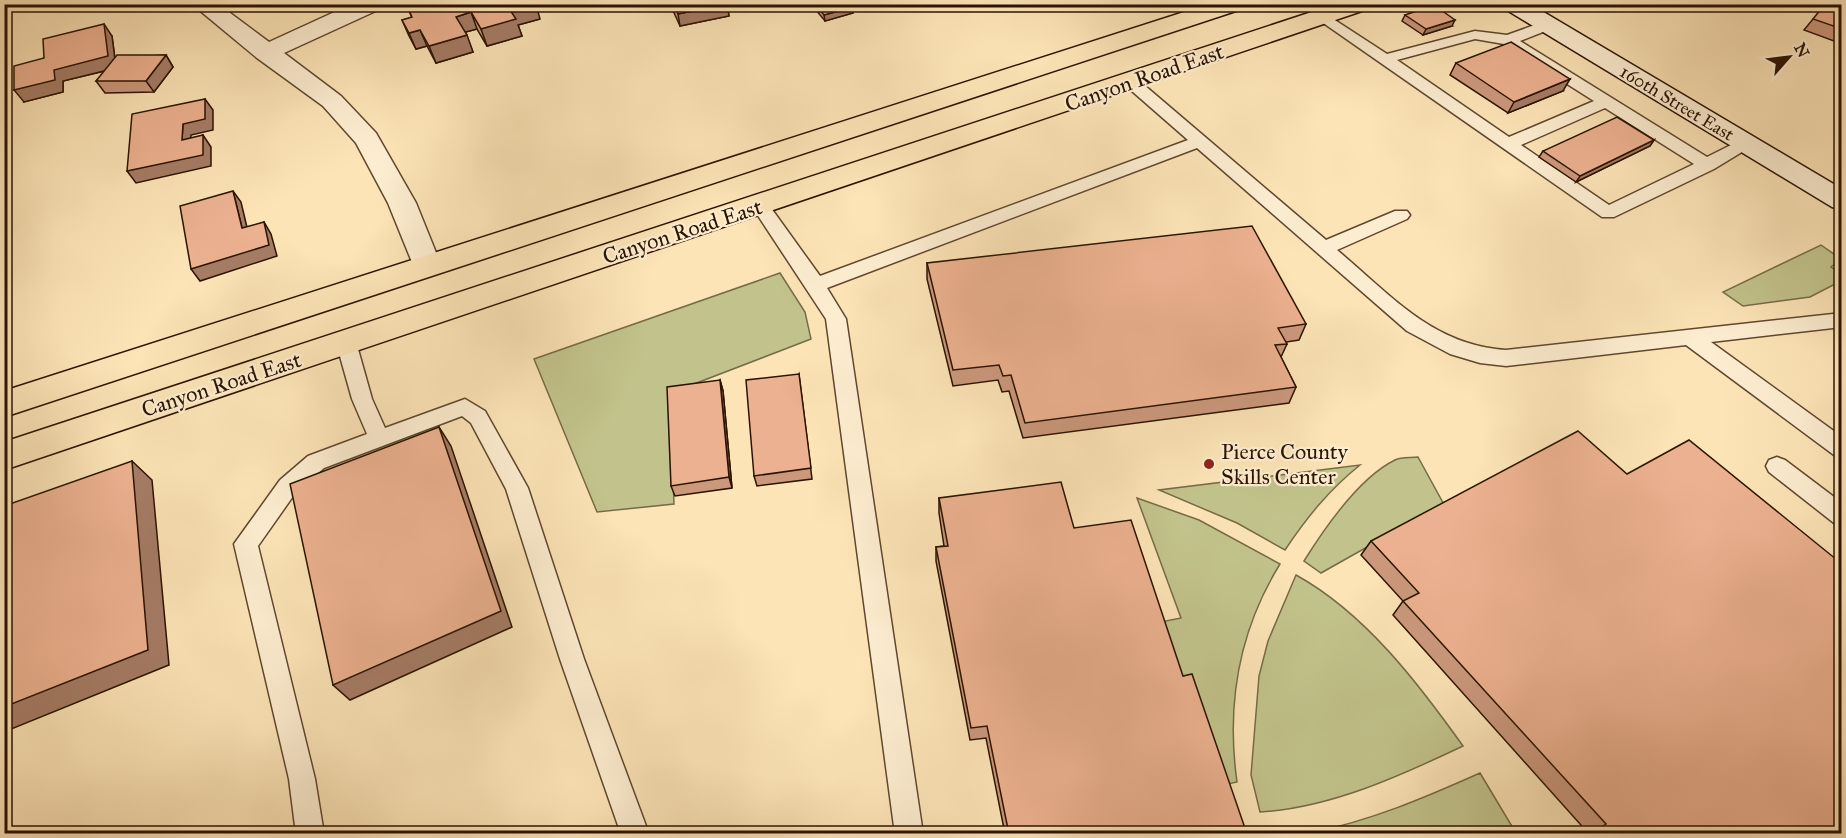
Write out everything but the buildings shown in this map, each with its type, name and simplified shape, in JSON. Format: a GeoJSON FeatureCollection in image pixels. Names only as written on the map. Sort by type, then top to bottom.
{"type":"FeatureCollection","features":[{"type":"Feature","properties":{"kind":"main road","name":"Canyon Road East"},"geometry":{"type":"LineString","coordinates":[[4,404],[1234,4]]}},
{"type":"Feature","properties":{"kind":"main road","name":"Canyon Road East"},"geometry":{"type":"LineString","coordinates":[[4,456],[1360,4]]}},
{"type":"Feature","properties":{"kind":"main road"},"geometry":{"type":"LineString","coordinates":[[4,410],[85,379]]}},
{"type":"Feature","properties":{"kind":"street"},"geometry":{"type":"LineString","coordinates":[[203,4],[265,53],[292,69],[332,101],[367,139],[402,202],[426,265]]}},
{"type":"Feature","properties":{"kind":"street"},"geometry":{"type":"LineString","coordinates":[[265,53],[372,4]]}},
{"type":"Feature","properties":{"kind":"street","name":"160th Street East"},"geometry":{"type":"LineString","coordinates":[[1513,4],[1842,201]]}},
{"type":"Feature","properties":{"kind":"lane"},"geometry":{"type":"LineString","coordinates":[[1324,16],[1608,213],[1746,144]]}},
{"type":"Feature","properties":{"kind":"lane"},"geometry":{"type":"LineString","coordinates":[[1508,40],[1548,26]]}},
{"type":"Feature","properties":{"kind":"lane"},"geometry":{"type":"LineString","coordinates":[[1385,59],[1474,36],[1508,40],[1608,100],[1708,165]]}},
{"type":"Feature","properties":{"kind":"lane"},"geometry":{"type":"LineString","coordinates":[[1131,82],[1414,326],[1435,340],[1475,356],[1506,358],[1842,320]]}},
{"type":"Feature","properties":{"kind":"lane"},"geometry":{"type":"LineString","coordinates":[[1508,144],[1608,100]]}},
{"type":"Feature","properties":{"kind":"lane"},"geometry":{"type":"LineString","coordinates":[[816,285],[1200,141]]}},
{"type":"Feature","properties":{"kind":"lane"},"geometry":{"type":"LineString","coordinates":[[760,205],[816,285],[836,319],[909,834]]}},
{"type":"Feature","properties":{"kind":"lane"},"geometry":{"type":"LineString","coordinates":[[1324,248],[1401,215]]}},
{"type":"Feature","properties":{"kind":"lane"},"geometry":{"type":"LineString","coordinates":[[1691,338],[1842,449]]}},
{"type":"Feature","properties":{"kind":"lane"},"geometry":{"type":"LineString","coordinates":[[346,342],[362,399],[379,437]]}},
{"type":"Feature","properties":{"kind":"lane"},"geometry":{"type":"LineString","coordinates":[[310,834],[302,779],[246,544],[288,486],[316,462],[465,407],[478,417],[517,488],[572,659],[635,834]]}},
{"type":"Feature","properties":{"kind":"lane"},"geometry":{"type":"LineString","coordinates":[[1777,466],[1842,516]]}},
{"type":"Feature","properties":{"kind":"green space"},"geometry":{"type":"Polygon","coordinates":[[[1821,245],[1841,259],[1831,267],[1841,274],[1841,281],[1810,297],[1743,306],[1723,292],[1821,245]]]}},
{"type":"Feature","properties":{"kind":"green space"},"geometry":{"type":"Polygon","coordinates":[[[780,273],[805,312],[811,339],[681,389],[670,399],[674,504],[597,512],[534,359],[780,273]]]}},
{"type":"Feature","properties":{"kind":"green space"},"geometry":{"type":"Polygon","coordinates":[[[1418,457],[1447,510],[1376,542],[1321,573],[1304,561],[1332,519],[1369,478],[1395,460],[1418,457]]]}},
{"type":"Feature","properties":{"kind":"green space"},"geometry":{"type":"Polygon","coordinates":[[[1360,465],[1319,504],[1285,550],[1237,523],[1159,490],[1360,465]]]}},
{"type":"Feature","properties":{"kind":"green space"},"geometry":{"type":"Polygon","coordinates":[[[1137,498],[1199,520],[1280,564],[1254,616],[1239,669],[1233,725],[1237,782],[1219,786],[1156,623],[1181,618],[1137,498]]]}},
{"type":"Feature","properties":{"kind":"green space"},"geometry":{"type":"Polygon","coordinates":[[[1296,575],[1345,609],[1367,629],[1409,674],[1463,746],[1364,789],[1312,804],[1260,812],[1251,775],[1259,676],[1268,641],[1296,575]]]}},
{"type":"Feature","properties":{"kind":"green space"},"geometry":{"type":"Polygon","coordinates":[[[1480,773],[1516,833],[1310,833],[1375,815],[1480,773]]]}},
{"type":"Feature","properties":{"kind":"place","name":"Pierce County Skills Center"},"geometry":{"type":"Point","coordinates":[1209,464]}}]}
